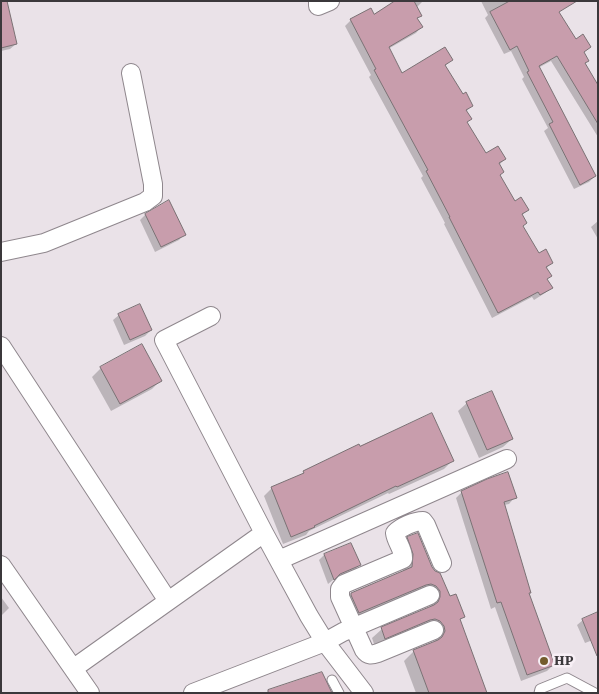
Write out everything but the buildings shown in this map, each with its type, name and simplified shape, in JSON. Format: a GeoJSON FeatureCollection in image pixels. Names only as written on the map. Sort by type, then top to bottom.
{"type":"FeatureCollection","features":[{"type":"Feature","properties":{"kind":"street"},"geometry":{"type":"LineString","coordinates":[[318,1],[318,6],[330,1]]}},
{"type":"Feature","properties":{"kind":"street"},"geometry":{"type":"LineString","coordinates":[[1,252],[44,243],[145,202],[153,196],[153,184],[131,73]]}},
{"type":"Feature","properties":{"kind":"street"},"geometry":{"type":"LineString","coordinates":[[211,316],[164,340],[264,533],[325,642],[364,693]]}},
{"type":"Feature","properties":{"kind":"street"},"geometry":{"type":"LineString","coordinates":[[1,346],[168,602]]}},
{"type":"Feature","properties":{"kind":"street"},"geometry":{"type":"LineString","coordinates":[[279,560],[507,459]]}},
{"type":"Feature","properties":{"kind":"street"},"geometry":{"type":"LineString","coordinates":[[434,630],[369,655],[364,650],[340,596],[340,590],[344,584],[403,559],[395,533],[418,521],[425,523],[442,563]]}},
{"type":"Feature","properties":{"kind":"street"},"geometry":{"type":"LineString","coordinates":[[74,668],[264,533]]}},
{"type":"Feature","properties":{"kind":"street"},"geometry":{"type":"LineString","coordinates":[[1,565],[90,693]]}},
{"type":"Feature","properties":{"kind":"street"},"geometry":{"type":"LineString","coordinates":[[193,693],[325,642],[354,627],[430,595]]}},
{"type":"Feature","properties":{"kind":"lane"},"geometry":{"type":"LineString","coordinates":[[539,693],[540,689],[567,678],[595,693]]}},
{"type":"Feature","properties":{"kind":"lane"},"geometry":{"type":"LineString","coordinates":[[332,680],[339,693]]}},
{"type":"Feature","properties":{"kind":"place","name":"HP"},"geometry":{"type":"Point","coordinates":[544,661]}}]}
